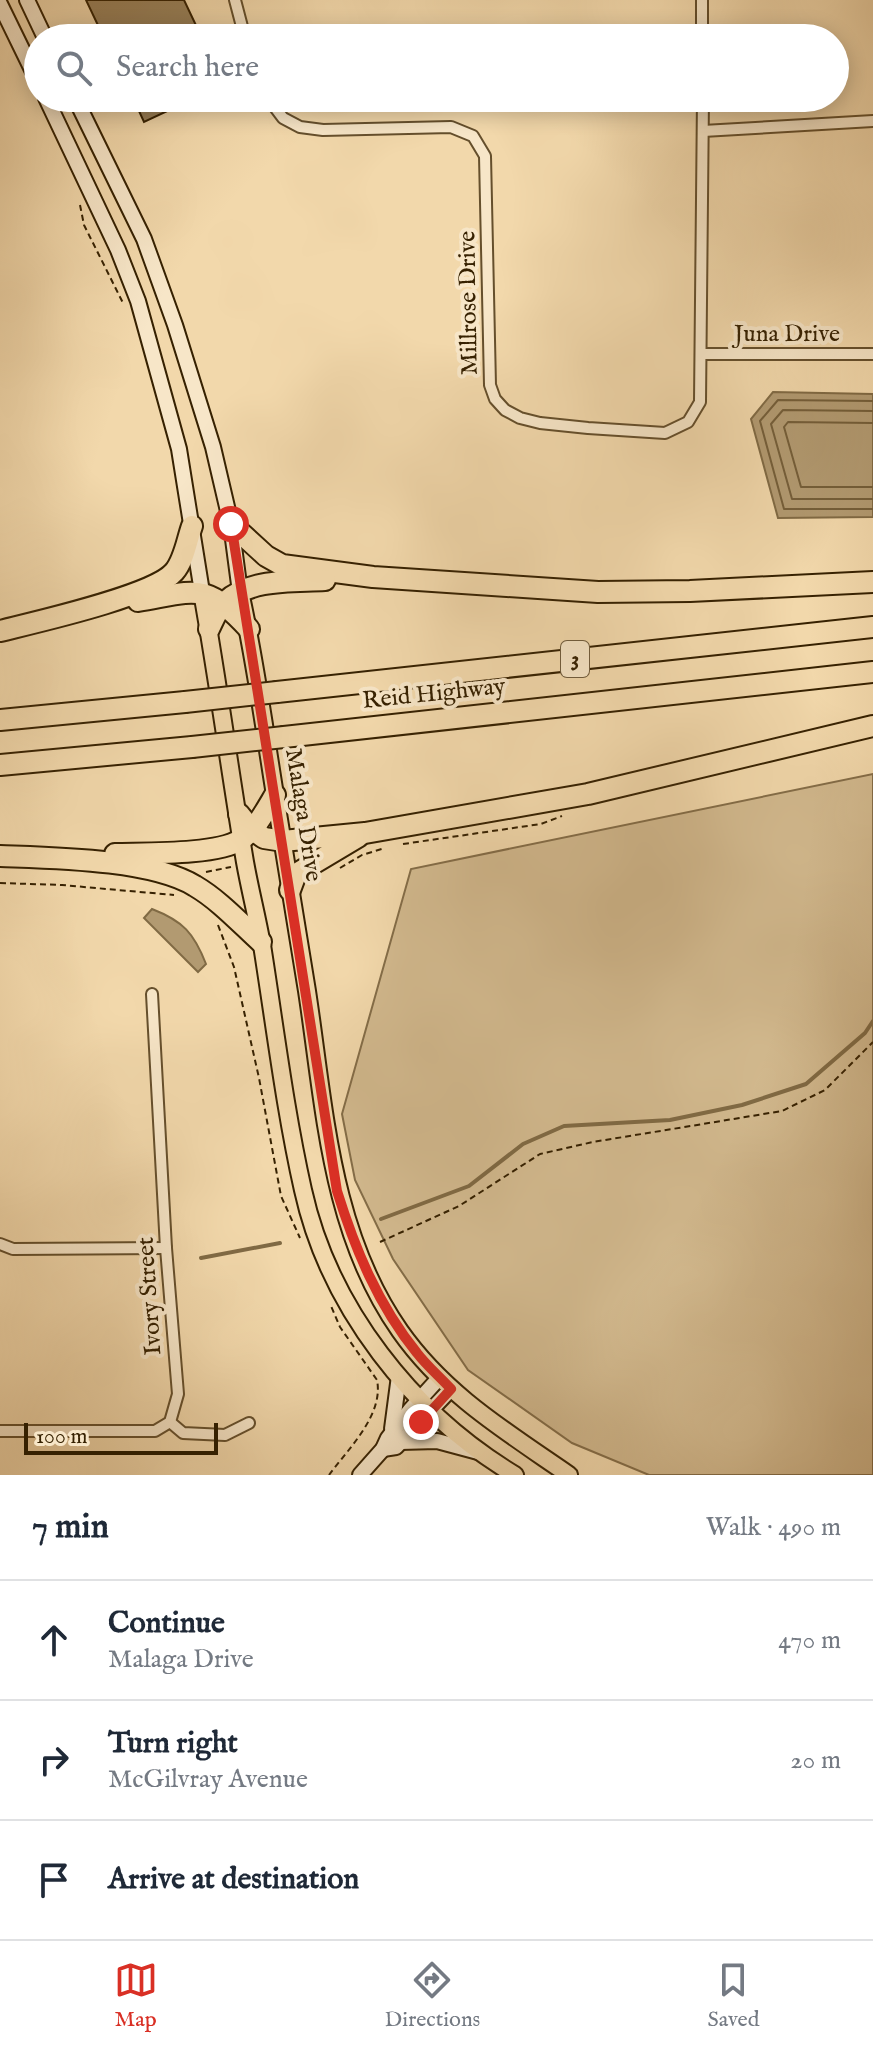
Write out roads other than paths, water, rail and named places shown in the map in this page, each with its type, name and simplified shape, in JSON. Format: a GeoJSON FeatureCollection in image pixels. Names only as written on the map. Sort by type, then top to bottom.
{"type":"FeatureCollection","features":[{"type":"Feature","properties":{"kind":"highway"},"geometry":{"type":"LineString","coordinates":[[231,524],[266,556],[282,565],[373,577],[598,592],[873,582]]}},
{"type":"Feature","properties":{"kind":"highway"},"geometry":{"type":"LineString","coordinates":[[0,631],[131,594],[171,575],[178,568],[192,526]]}},
{"type":"Feature","properties":{"kind":"highway"},"geometry":{"type":"LineString","coordinates":[[209,629],[232,597],[260,584],[373,577]]}},
{"type":"Feature","properties":{"kind":"highway"},"geometry":{"type":"LineString","coordinates":[[75,611],[179,593],[202,592],[232,597]]}},
{"type":"Feature","properties":{"kind":"highway"},"geometry":{"type":"LineString","coordinates":[[232,597],[249,629]]}},
{"type":"Feature","properties":{"kind":"highway","name":"Reid Highway"},"geometry":{"type":"LineString","coordinates":[[0,720],[873,627]]}},
{"type":"Feature","properties":{"kind":"highway","name":"Reid Highway"},"geometry":{"type":"LineString","coordinates":[[0,765],[192,747],[873,672]]}},
{"type":"Feature","properties":{"kind":"highway"},"geometry":{"type":"LineString","coordinates":[[244,828],[264,838],[283,841],[365,833],[588,794],[873,726]]}},
{"type":"Feature","properties":{"kind":"highway"},"geometry":{"type":"LineString","coordinates":[[49,858],[223,847],[275,795]]}},
{"type":"Feature","properties":{"kind":"highway"},"geometry":{"type":"LineString","coordinates":[[290,890],[296,874],[365,833]]}},
{"type":"Feature","properties":{"kind":"highway"},"geometry":{"type":"LineString","coordinates":[[0,856],[153,868],[207,894],[261,942]]}},
{"type":"Feature","properties":{"kind":"main road"},"geometry":{"type":"LineString","coordinates":[[27,0],[38,24]]}},
{"type":"Feature","properties":{"kind":"main road"},"geometry":{"type":"LineString","coordinates":[[0,4],[24,53]]}},
{"type":"Feature","properties":{"kind":"main road"},"geometry":{"type":"LineString","coordinates":[[53,112],[118,250],[138,301],[179,449],[303,1192],[336,1281],[371,1341],[426,1405],[482,1453],[515,1475]]}},
{"type":"Feature","properties":{"kind":"main road"},"geometry":{"type":"LineString","coordinates":[[82,112],[144,239],[213,447],[231,524],[232,597]]}},
{"type":"Feature","properties":{"kind":"main road","name":"Malaga Drive"},"geometry":{"type":"LineString","coordinates":[[249,629],[328,1139],[337,1191],[351,1235],[364,1268],[399,1329],[418,1355],[446,1383],[514,1440],[569,1475]]}},
{"type":"Feature","properties":{"kind":"main road"},"geometry":{"type":"LineString","coordinates":[[396,1438],[399,1376]]}},
{"type":"Feature","properties":{"kind":"main road"},"geometry":{"type":"LineString","coordinates":[[360,1475],[446,1383]]}},
{"type":"Feature","properties":{"kind":"main road"},"geometry":{"type":"LineString","coordinates":[[396,1438],[437,1441],[482,1453]]}},
{"type":"Feature","properties":{"kind":"street"},"geometry":{"type":"LineString","coordinates":[[235,0],[241,24]]}},
{"type":"Feature","properties":{"kind":"street"},"geometry":{"type":"LineString","coordinates":[[702,0],[702,24]]}},
{"type":"Feature","properties":{"kind":"street","name":"Millrose Drive"},"geometry":{"type":"LineString","coordinates":[[278,112],[300,127],[323,130],[451,127],[473,136],[485,156],[490,385],[495,399],[505,410],[540,423],[665,433],[688,422],[700,402],[703,112]]}},
{"type":"Feature","properties":{"kind":"street"},"geometry":{"type":"LineString","coordinates":[[703,131],[873,121]]}},
{"type":"Feature","properties":{"kind":"street","name":"Juna Drive"},"geometry":{"type":"LineString","coordinates":[[702,354],[873,354]]}},
{"type":"Feature","properties":{"kind":"street","name":"Ivory Street"},"geometry":{"type":"LineString","coordinates":[[152,994],[166,1248],[178,1394],[170,1422]]}},
{"type":"Feature","properties":{"kind":"street"},"geometry":{"type":"LineString","coordinates":[[0,1244],[13,1249],[166,1248]]}},
{"type":"Feature","properties":{"kind":"street"},"geometry":{"type":"LineString","coordinates":[[0,1431],[155,1431],[170,1422],[183,1433],[225,1435],[249,1423]]}},
{"type":"Feature","properties":{"kind":"water"},"geometry":{"type":"Polygon","coordinates":[[[773,392],[873,394],[873,517],[778,518],[751,419],[773,392]]]}},
{"type":"Feature","properties":{"kind":"water"},"geometry":{"type":"Polygon","coordinates":[[[152,909],[172,918],[192,936],[206,964],[198,972],[144,918],[152,909]]]}},
{"type":"Feature","properties":{"kind":"waterway"},"geometry":{"type":"LineString","coordinates":[[381,1219],[469,1186],[523,1144],[564,1126],[670,1120],[742,1105],[806,1084],[865,1033],[873,1021]]}},
{"type":"Feature","properties":{"kind":"waterway"},"geometry":{"type":"LineString","coordinates":[[201,1258],[280,1243]]}}]}
